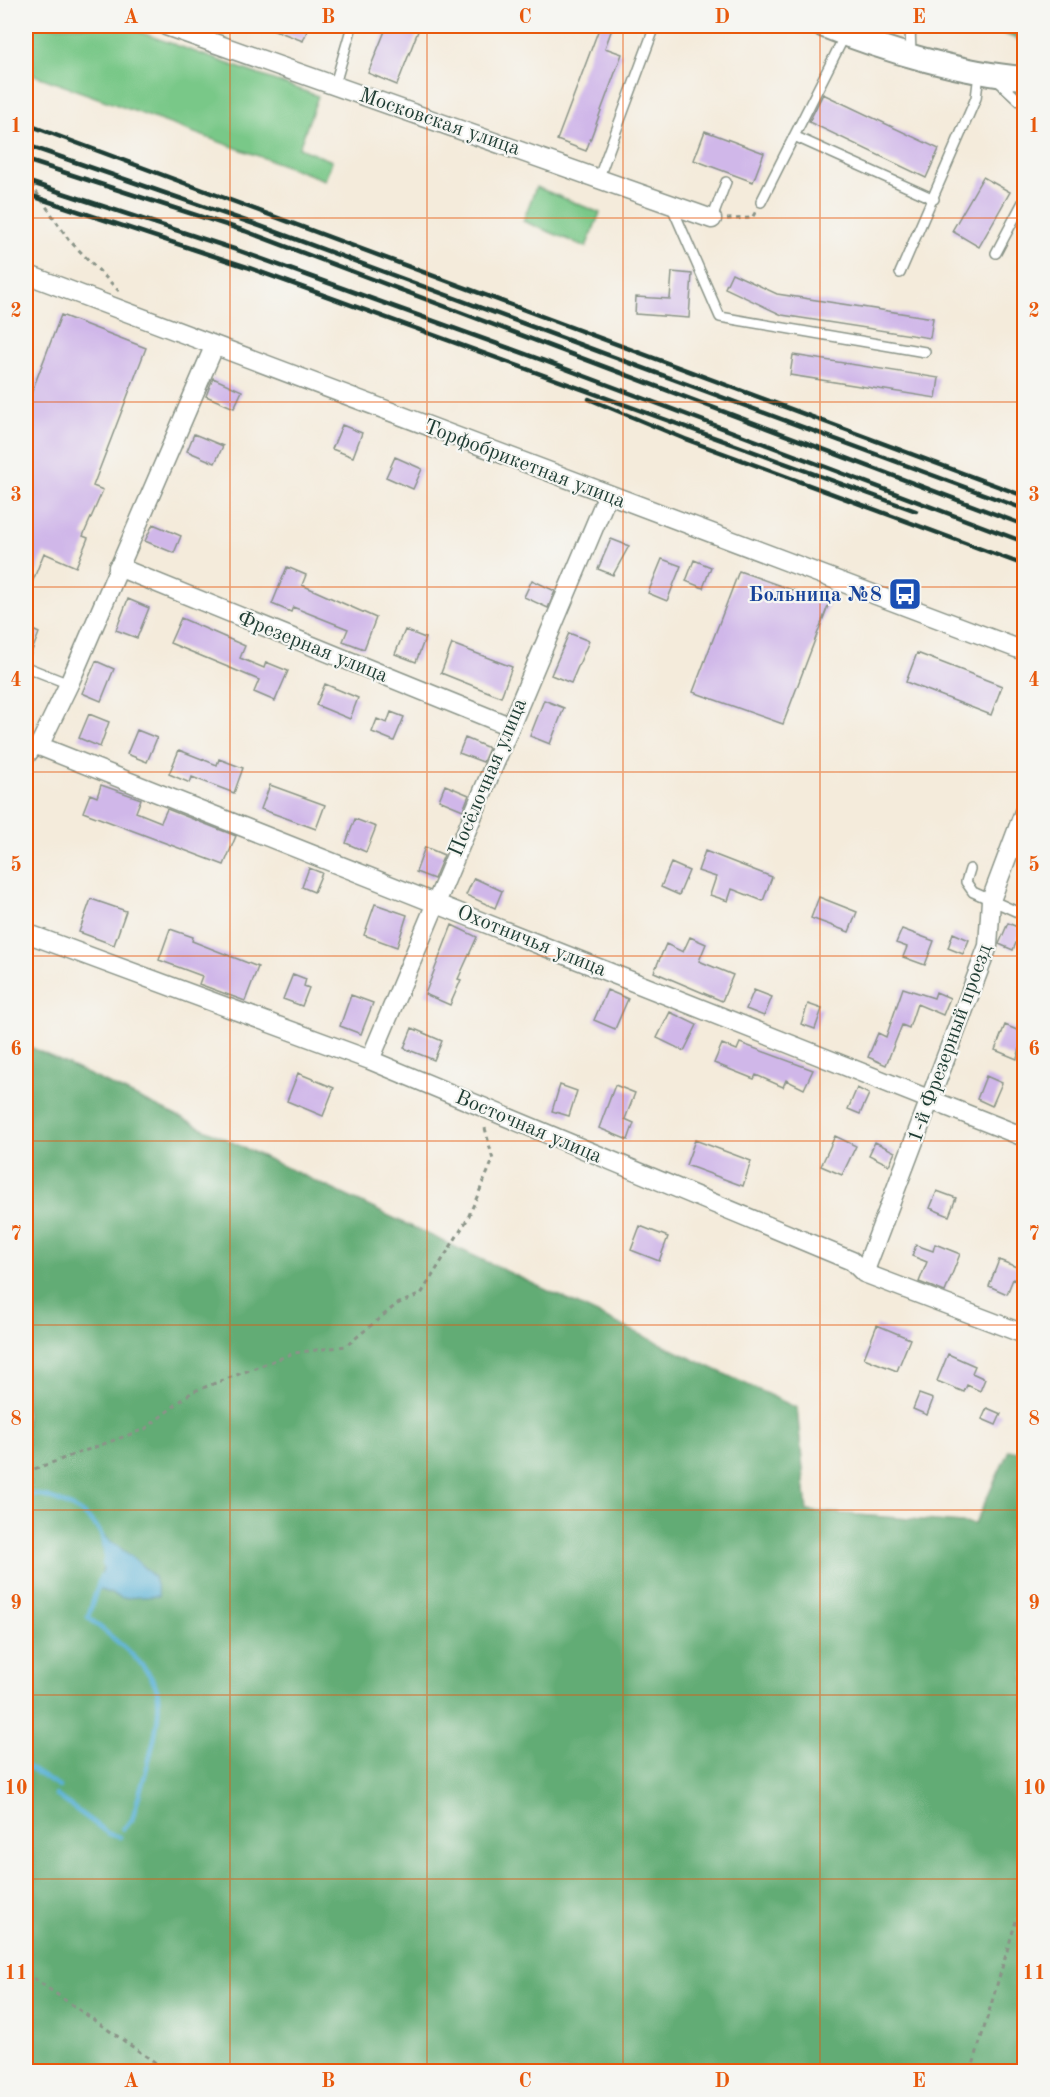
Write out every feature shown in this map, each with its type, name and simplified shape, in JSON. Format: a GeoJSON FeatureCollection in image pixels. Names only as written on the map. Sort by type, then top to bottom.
{"type":"FeatureCollection","features":[{"type":"Feature","properties":{"kind":"street","name":"Московская улица"},"geometry":{"type":"LineString","coordinates":[[166,26],[599,177],[712,219]]}},
{"type":"Feature","properties":{"kind":"street"},"geometry":{"type":"LineString","coordinates":[[824,26],[986,75],[1024,78]]}},
{"type":"Feature","properties":{"kind":"street","name":"Торфобрикетная улица"},"geometry":{"type":"LineString","coordinates":[[26,274],[213,347],[1024,651]]}},
{"type":"Feature","properties":{"kind":"street"},"geometry":{"type":"LineString","coordinates":[[39,746],[69,684],[213,347]]}},
{"type":"Feature","properties":{"kind":"street","name":"Посёлочная улица"},"geometry":{"type":"LineString","coordinates":[[370,1060],[608,494]]}},
{"type":"Feature","properties":{"kind":"street","name":"Фрезерная улица"},"geometry":{"type":"LineString","coordinates":[[118,567],[509,726]]}},
{"type":"Feature","properties":{"kind":"street","name":"Охотничья улица"},"geometry":{"type":"LineString","coordinates":[[39,746],[435,901],[1024,1137]]}},
{"type":"Feature","properties":{"kind":"street","name":"1-й Фрезерный проезд"},"geometry":{"type":"LineString","coordinates":[[864,1273],[988,946],[992,900],[1024,812]]}},
{"type":"Feature","properties":{"kind":"street","name":"Восточная улица"},"geometry":{"type":"LineString","coordinates":[[26,933],[370,1060],[852,1260],[864,1273],[1024,1334]]}},
{"type":"Feature","properties":{"kind":"lane"},"geometry":{"type":"LineString","coordinates":[[335,84],[352,26]]}},
{"type":"Feature","properties":{"kind":"lane"},"geometry":{"type":"LineString","coordinates":[[599,177],[655,26]]}},
{"type":"Feature","properties":{"kind":"lane"},"geometry":{"type":"LineString","coordinates":[[910,26],[911,54]]}},
{"type":"Feature","properties":{"kind":"lane"},"geometry":{"type":"LineString","coordinates":[[761,202],[846,33]]}},
{"type":"Feature","properties":{"kind":"lane"},"geometry":{"type":"LineString","coordinates":[[900,273],[986,75],[1024,105]]}},
{"type":"Feature","properties":{"kind":"lane"},"geometry":{"type":"LineString","coordinates":[[794,136],[934,199]]}},
{"type":"Feature","properties":{"kind":"lane"},"geometry":{"type":"LineString","coordinates":[[712,219],[726,182]]}},
{"type":"Feature","properties":{"kind":"lane"},"geometry":{"type":"LineString","coordinates":[[996,253],[1024,200]]}},
{"type":"Feature","properties":{"kind":"lane"},"geometry":{"type":"LineString","coordinates":[[671,204],[720,317],[925,352]]}},
{"type":"Feature","properties":{"kind":"lane"},"geometry":{"type":"LineString","coordinates":[[26,667],[69,684]]}},
{"type":"Feature","properties":{"kind":"lane"},"geometry":{"type":"LineString","coordinates":[[26,763],[39,746]]}},
{"type":"Feature","properties":{"kind":"lane"},"geometry":{"type":"LineString","coordinates":[[970,869],[966,882],[973,892],[1024,915]]}},
{"type":"Feature","properties":{"kind":"path"},"geometry":{"type":"LineString","coordinates":[[1017,26],[1024,26]]}},
{"type":"Feature","properties":{"kind":"path"},"geometry":{"type":"LineString","coordinates":[[26,177],[69,240],[126,298]]}},
{"type":"Feature","properties":{"kind":"path"},"geometry":{"type":"LineString","coordinates":[[712,219],[752,218],[761,202]]}},
{"type":"Feature","properties":{"kind":"path"},"geometry":{"type":"LineString","coordinates":[[26,1472],[145,1429],[192,1392],[202,1388],[294,1353],[346,1346],[397,1304],[421,1294],[467,1220],[493,1160],[480,1105]]}},
{"type":"Feature","properties":{"kind":"path"},"geometry":{"type":"LineString","coordinates":[[971,2072],[1024,1894]]}},
{"type":"Feature","properties":{"kind":"path"},"geometry":{"type":"LineString","coordinates":[[26,1973],[169,2072]]}},
{"type":"Feature","properties":{"kind":"green space"},"geometry":{"type":"Polygon","coordinates":[[[26,26],[123,26],[318,96],[299,148],[332,161],[325,180],[26,72],[26,26]]]}},
{"type":"Feature","properties":{"kind":"green space"},"geometry":{"type":"Polygon","coordinates":[[[985,26],[1024,26],[1024,42],[985,26]]]}},
{"type":"Feature","properties":{"kind":"green space"},"geometry":{"type":"Polygon","coordinates":[[[536,187],[600,213],[586,247],[523,221],[536,187]]]}},
{"type":"Feature","properties":{"kind":"green space"},"geometry":{"type":"Polygon","coordinates":[[[26,1045],[797,1408],[807,1511],[975,1524],[1009,1450],[1024,1453],[1024,2071],[26,2072],[26,1045]]]}},
{"type":"Feature","properties":{"kind":"water"},"geometry":{"type":"Polygon","coordinates":[[[101,1534],[135,1559],[154,1577],[159,1596],[122,1598],[98,1589],[105,1559],[101,1534]]]}},
{"type":"Feature","properties":{"kind":"building"},"geometry":{"type":"Polygon","coordinates":[[[264,26],[309,26],[303,41],[264,26]]]}},
{"type":"Feature","properties":{"kind":"building"},"geometry":{"type":"Polygon","coordinates":[[[387,26],[420,26],[397,85],[368,73],[387,26]]]}},
{"type":"Feature","properties":{"kind":"building"},"geometry":{"type":"Polygon","coordinates":[[[600,26],[613,26],[605,48],[622,54],[586,151],[557,140],[600,26]]]}},
{"type":"Feature","properties":{"kind":"building"},"geometry":{"type":"Polygon","coordinates":[[[823,94],[939,149],[926,178],[809,122],[823,94]]]}},
{"type":"Feature","properties":{"kind":"building"},"geometry":{"type":"Polygon","coordinates":[[[705,131],[764,153],[753,182],[694,160],[705,131]]]}},
{"type":"Feature","properties":{"kind":"building"},"geometry":{"type":"Polygon","coordinates":[[[983,177],[1010,192],[979,247],[952,231],[983,177]]]}},
{"type":"Feature","properties":{"kind":"building"},"geometry":{"type":"Polygon","coordinates":[[[672,272],[692,274],[689,318],[635,314],[636,297],[670,299],[672,272]]]}},
{"type":"Feature","properties":{"kind":"building"},"geometry":{"type":"Polygon","coordinates":[[[732,273],[777,294],[933,318],[930,338],[782,315],[725,288],[732,273]]]}},
{"type":"Feature","properties":{"kind":"building"},"geometry":{"type":"Polygon","coordinates":[[[61,315],[146,348],[93,486],[103,490],[83,536],[88,538],[76,567],[44,553],[26,598],[26,407],[61,315]]]}},
{"type":"Feature","properties":{"kind":"building"},"geometry":{"type":"Polygon","coordinates":[[[793,355],[939,378],[936,398],[790,375],[793,355]]]}},
{"type":"Feature","properties":{"kind":"building"},"geometry":{"type":"Polygon","coordinates":[[[213,378],[242,391],[234,408],[206,396],[213,378]]]}},
{"type":"Feature","properties":{"kind":"building"},"geometry":{"type":"Polygon","coordinates":[[[342,425],[362,433],[353,457],[332,449],[342,425]]]}},
{"type":"Feature","properties":{"kind":"building"},"geometry":{"type":"Polygon","coordinates":[[[194,434],[223,446],[215,463],[187,451],[194,434]]]}},
{"type":"Feature","properties":{"kind":"building"},"geometry":{"type":"Polygon","coordinates":[[[395,457],[422,469],[413,489],[386,477],[395,457]]]}},
{"type":"Feature","properties":{"kind":"building"},"geometry":{"type":"Polygon","coordinates":[[[153,524],[181,536],[174,553],[145,541],[153,524]]]}},
{"type":"Feature","properties":{"kind":"building"},"geometry":{"type":"Polygon","coordinates":[[[611,539],[629,546],[613,575],[598,569],[611,539]]]}},
{"type":"Feature","properties":{"kind":"building"},"geometry":{"type":"Polygon","coordinates":[[[662,559],[681,566],[667,601],[648,593],[662,559]]]}},
{"type":"Feature","properties":{"kind":"building"},"geometry":{"type":"Polygon","coordinates":[[[694,560],[711,567],[703,588],[686,581],[694,560]]]}},
{"type":"Feature","properties":{"kind":"building"},"geometry":{"type":"Polygon","coordinates":[[[287,567],[306,575],[302,585],[376,618],[364,649],[343,641],[348,629],[293,607],[291,612],[272,604],[287,567]]]}},
{"type":"Feature","properties":{"kind":"building"},"geometry":{"type":"Polygon","coordinates":[[[739,571],[829,603],[783,724],[693,692],[739,571]]]}},
{"type":"Feature","properties":{"kind":"building"},"geometry":{"type":"Polygon","coordinates":[[[532,580],[555,591],[548,608],[524,597],[532,580]]]}},
{"type":"Feature","properties":{"kind":"building"},"geometry":{"type":"Polygon","coordinates":[[[128,599],[149,608],[137,638],[116,630],[128,599]]]}},
{"type":"Feature","properties":{"kind":"building"},"geometry":{"type":"Polygon","coordinates":[[[181,618],[245,646],[240,658],[264,668],[266,662],[288,671],[275,701],[254,692],[259,680],[170,643],[181,618]]]}},
{"type":"Feature","properties":{"kind":"building"},"geometry":{"type":"Polygon","coordinates":[[[26,627],[39,633],[28,661],[26,660],[26,627]]]}},
{"type":"Feature","properties":{"kind":"building"},"geometry":{"type":"Polygon","coordinates":[[[405,630],[425,638],[416,662],[395,654],[405,630]]]}},
{"type":"Feature","properties":{"kind":"building"},"geometry":{"type":"Polygon","coordinates":[[[569,633],[589,641],[571,683],[551,675],[569,633]]]}},
{"type":"Feature","properties":{"kind":"building"},"geometry":{"type":"Polygon","coordinates":[[[452,644],[512,667],[501,697],[441,673],[452,644]]]}},
{"type":"Feature","properties":{"kind":"building"},"geometry":{"type":"Polygon","coordinates":[[[917,653],[1002,686],[991,715],[906,682],[917,653]]]}},
{"type":"Feature","properties":{"kind":"building"},"geometry":{"type":"Polygon","coordinates":[[[96,661],[114,669],[101,701],[82,693],[96,661]]]}},
{"type":"Feature","properties":{"kind":"building"},"geometry":{"type":"Polygon","coordinates":[[[325,684],[358,698],[350,719],[316,705],[325,684]]]}},
{"type":"Feature","properties":{"kind":"building"},"geometry":{"type":"Polygon","coordinates":[[[544,700],[564,708],[550,744],[530,736],[544,700]]]}},
{"type":"Feature","properties":{"kind":"building"},"geometry":{"type":"Polygon","coordinates":[[[391,712],[404,717],[394,741],[372,732],[377,719],[387,723],[391,712]]]}},
{"type":"Feature","properties":{"kind":"building"},"geometry":{"type":"Polygon","coordinates":[[[89,714],[109,722],[100,747],[79,738],[89,714]]]}},
{"type":"Feature","properties":{"kind":"building"},"geometry":{"type":"Polygon","coordinates":[[[137,730],[157,738],[147,762],[127,754],[137,730]]]}},
{"type":"Feature","properties":{"kind":"building"},"geometry":{"type":"Polygon","coordinates":[[[465,738],[489,748],[483,762],[459,753],[465,738]]]}},
{"type":"Feature","properties":{"kind":"building"},"geometry":{"type":"Polygon","coordinates":[[[179,750],[217,765],[219,759],[243,768],[234,793],[192,777],[190,783],[169,774],[179,750]]]}},
{"type":"Feature","properties":{"kind":"building"},"geometry":{"type":"Polygon","coordinates":[[[101,785],[141,799],[136,812],[161,822],[167,809],[236,836],[224,865],[83,812],[90,794],[97,797],[101,785]]]}},
{"type":"Feature","properties":{"kind":"building"},"geometry":{"type":"Polygon","coordinates":[[[270,785],[325,805],[316,829],[261,809],[270,785]]]}},
{"type":"Feature","properties":{"kind":"building"},"geometry":{"type":"Polygon","coordinates":[[[445,785],[469,795],[463,810],[439,800],[445,785]]]}},
{"type":"Feature","properties":{"kind":"building"},"geometry":{"type":"Polygon","coordinates":[[[355,819],[376,827],[366,852],[346,843],[355,819]]]}},
{"type":"Feature","properties":{"kind":"building"},"geometry":{"type":"Polygon","coordinates":[[[425,847],[444,855],[434,879],[416,872],[425,847]]]}},
{"type":"Feature","properties":{"kind":"building"},"geometry":{"type":"Polygon","coordinates":[[[705,851],[772,877],[763,901],[732,889],[728,901],[710,895],[716,877],[698,871],[705,851]]]}},
{"type":"Feature","properties":{"kind":"building"},"geometry":{"type":"Polygon","coordinates":[[[671,863],[689,871],[679,895],[661,887],[671,863]]]}},
{"type":"Feature","properties":{"kind":"building"},"geometry":{"type":"Polygon","coordinates":[[[309,868],[322,873],[314,892],[302,887],[309,868]]]}},
{"type":"Feature","properties":{"kind":"building"},"geometry":{"type":"Polygon","coordinates":[[[474,878],[502,891],[495,908],[466,895],[474,878]]]}},
{"type":"Feature","properties":{"kind":"building"},"geometry":{"type":"Polygon","coordinates":[[[819,897],[857,912],[849,932],[811,918],[819,897]]]}},
{"type":"Feature","properties":{"kind":"building"},"geometry":{"type":"Polygon","coordinates":[[[91,899],[126,911],[114,945],[79,932],[91,899]]]}},
{"type":"Feature","properties":{"kind":"building"},"geometry":{"type":"Polygon","coordinates":[[[375,904],[407,915],[397,947],[364,935],[375,904]]]}},
{"type":"Feature","properties":{"kind":"building"},"geometry":{"type":"Polygon","coordinates":[[[1008,923],[1022,929],[1013,950],[999,944],[1008,923]]]}},
{"type":"Feature","properties":{"kind":"building"},"geometry":{"type":"Polygon","coordinates":[[[452,925],[477,937],[458,979],[461,980],[450,1005],[425,994],[452,925]]]}},
{"type":"Feature","properties":{"kind":"building"},"geometry":{"type":"Polygon","coordinates":[[[170,929],[193,937],[192,941],[258,967],[245,1001],[199,984],[202,976],[159,960],[170,929]]]}},
{"type":"Feature","properties":{"kind":"building"},"geometry":{"type":"Polygon","coordinates":[[[902,929],[934,941],[925,965],[903,957],[907,947],[896,943],[902,929]]]}},
{"type":"Feature","properties":{"kind":"building"},"geometry":{"type":"Polygon","coordinates":[[[953,933],[969,940],[963,954],[948,948],[953,933]]]}},
{"type":"Feature","properties":{"kind":"building"},"geometry":{"type":"Polygon","coordinates":[[[690,937],[706,944],[699,961],[733,975],[722,1001],[654,972],[666,944],[683,952],[690,937]]]}},
{"type":"Feature","properties":{"kind":"building"},"geometry":{"type":"Polygon","coordinates":[[[293,974],[306,979],[304,986],[309,988],[302,1006],[283,999],[293,974]]]}},
{"type":"Feature","properties":{"kind":"building"},"geometry":{"type":"Polygon","coordinates":[[[903,988],[934,998],[936,992],[950,998],[943,1015],[917,1004],[909,1028],[902,1025],[886,1065],[868,1057],[878,1033],[886,1037],[903,988]]]}},
{"type":"Feature","properties":{"kind":"building"},"geometry":{"type":"Polygon","coordinates":[[[607,990],[628,999],[615,1029],[594,1020],[607,990]]]}},
{"type":"Feature","properties":{"kind":"building"},"geometry":{"type":"Polygon","coordinates":[[[754,990],[772,997],[764,1016],[746,1009],[754,990]]]}},
{"type":"Feature","properties":{"kind":"building"},"geometry":{"type":"Polygon","coordinates":[[[351,995],[373,1003],[361,1034],[340,1026],[351,995]]]}},
{"type":"Feature","properties":{"kind":"building"},"geometry":{"type":"Polygon","coordinates":[[[808,1004],[822,1009],[815,1029],[801,1024],[808,1004]]]}},
{"type":"Feature","properties":{"kind":"building"},"geometry":{"type":"Polygon","coordinates":[[[670,1012],[697,1025],[684,1051],[657,1038],[670,1012]]]}},
{"type":"Feature","properties":{"kind":"building"},"geometry":{"type":"Polygon","coordinates":[[[1005,1025],[1024,1033],[1017,1059],[995,1050],[1005,1025]]]}},
{"type":"Feature","properties":{"kind":"building"},"geometry":{"type":"Polygon","coordinates":[[[412,1028],[442,1041],[434,1060],[404,1048],[412,1028]]]}},
{"type":"Feature","properties":{"kind":"building"},"geometry":{"type":"Polygon","coordinates":[[[740,1043],[813,1070],[804,1089],[786,1080],[783,1087],[756,1075],[754,1079],[714,1063],[722,1044],[737,1050],[740,1043]]]}},
{"type":"Feature","properties":{"kind":"building"},"geometry":{"type":"Polygon","coordinates":[[[298,1073],[334,1088],[323,1116],[287,1101],[298,1073]]]}},
{"type":"Feature","properties":{"kind":"building"},"geometry":{"type":"Polygon","coordinates":[[[986,1076],[1002,1083],[992,1106],[977,1099],[986,1076]]]}},
{"type":"Feature","properties":{"kind":"building"},"geometry":{"type":"Polygon","coordinates":[[[560,1085],[577,1091],[569,1116],[552,1111],[560,1085]]]}},
{"type":"Feature","properties":{"kind":"building"},"geometry":{"type":"Polygon","coordinates":[[[615,1085],[635,1093],[625,1119],[634,1123],[628,1140],[599,1128],[615,1085]]]}},
{"type":"Feature","properties":{"kind":"building"},"geometry":{"type":"Polygon","coordinates":[[[857,1088],[869,1094],[860,1114],[848,1109],[857,1088]]]}},
{"type":"Feature","properties":{"kind":"building"},"geometry":{"type":"Polygon","coordinates":[[[835,1136],[856,1146],[842,1175],[821,1166],[835,1136]]]}},
{"type":"Feature","properties":{"kind":"building"},"geometry":{"type":"Polygon","coordinates":[[[695,1140],[751,1161],[743,1186],[686,1165],[695,1140]]]}},
{"type":"Feature","properties":{"kind":"building"},"geometry":{"type":"Polygon","coordinates":[[[875,1142],[895,1152],[889,1165],[869,1155],[875,1142]]]}},
{"type":"Feature","properties":{"kind":"building"},"geometry":{"type":"Polygon","coordinates":[[[937,1191],[956,1198],[949,1216],[930,1208],[937,1191]]]}},
{"type":"Feature","properties":{"kind":"building"},"geometry":{"type":"Polygon","coordinates":[[[640,1226],[668,1237],[659,1261],[631,1250],[640,1226]]]}},
{"type":"Feature","properties":{"kind":"building"},"geometry":{"type":"Polygon","coordinates":[[[935,1244],[960,1254],[945,1292],[919,1282],[927,1262],[912,1256],[916,1245],[933,1251],[935,1244]]]}},
{"type":"Feature","properties":{"kind":"building"},"geometry":{"type":"Polygon","coordinates":[[[999,1260],[1024,1270],[1020,1282],[1013,1279],[1007,1294],[989,1286],[999,1260]]]}},
{"type":"Feature","properties":{"kind":"building"},"geometry":{"type":"Polygon","coordinates":[[[877,1325],[910,1339],[897,1371],[864,1358],[877,1325]]]}},
{"type":"Feature","properties":{"kind":"building"},"geometry":{"type":"Polygon","coordinates":[[[948,1354],[975,1366],[972,1373],[985,1379],[980,1391],[967,1385],[964,1392],[937,1381],[948,1354]]]}},
{"type":"Feature","properties":{"kind":"building"},"geometry":{"type":"Polygon","coordinates":[[[919,1394],[933,1399],[927,1415],[913,1409],[919,1394]]]}},
{"type":"Feature","properties":{"kind":"building"},"geometry":{"type":"Polygon","coordinates":[[[987,1408],[1001,1414],[996,1425],[982,1419],[987,1408]]]}},
{"type":"Feature","properties":{"kind":"waterway"},"geometry":{"type":"LineString","coordinates":[[26,1500],[34,1494],[61,1502],[85,1516],[102,1536],[105,1550],[104,1565]]}},
{"type":"Feature","properties":{"kind":"waterway"},"geometry":{"type":"LineString","coordinates":[[101,1576],[88,1617],[127,1650],[146,1670],[157,1690],[159,1703],[155,1736],[146,1773],[132,1820],[123,1829]]}},
{"type":"Feature","properties":{"kind":"waterway"},"geometry":{"type":"LineString","coordinates":[[26,1766],[59,1787]]}},
{"type":"Feature","properties":{"kind":"waterway"},"geometry":{"type":"LineString","coordinates":[[56,1795],[109,1834],[120,1837]]}},
{"type":"Feature","properties":{"kind":"railway"},"geometry":{"type":"LineString","coordinates":[[26,124],[1024,496]]}},
{"type":"Feature","properties":{"kind":"railway"},"geometry":{"type":"LineString","coordinates":[[26,145],[260,226],[1024,509]]}},
{"type":"Feature","properties":{"kind":"railway"},"geometry":{"type":"LineString","coordinates":[[26,160],[245,231],[1024,525]]}},
{"type":"Feature","properties":{"kind":"railway"},"geometry":{"type":"LineString","coordinates":[[26,181],[237,250],[542,360],[1024,542]]}},
{"type":"Feature","properties":{"kind":"railway"},"geometry":{"type":"LineString","coordinates":[[26,194],[247,267],[916,511]]}},
{"type":"Feature","properties":{"kind":"railway"},"geometry":{"type":"LineString","coordinates":[[589,399],[685,439],[1024,565]]}},
{"type":"Feature","properties":{"kind":"place","name":"Больница №8"},"geometry":{"type":"Point","coordinates":[905,594]}}]}
